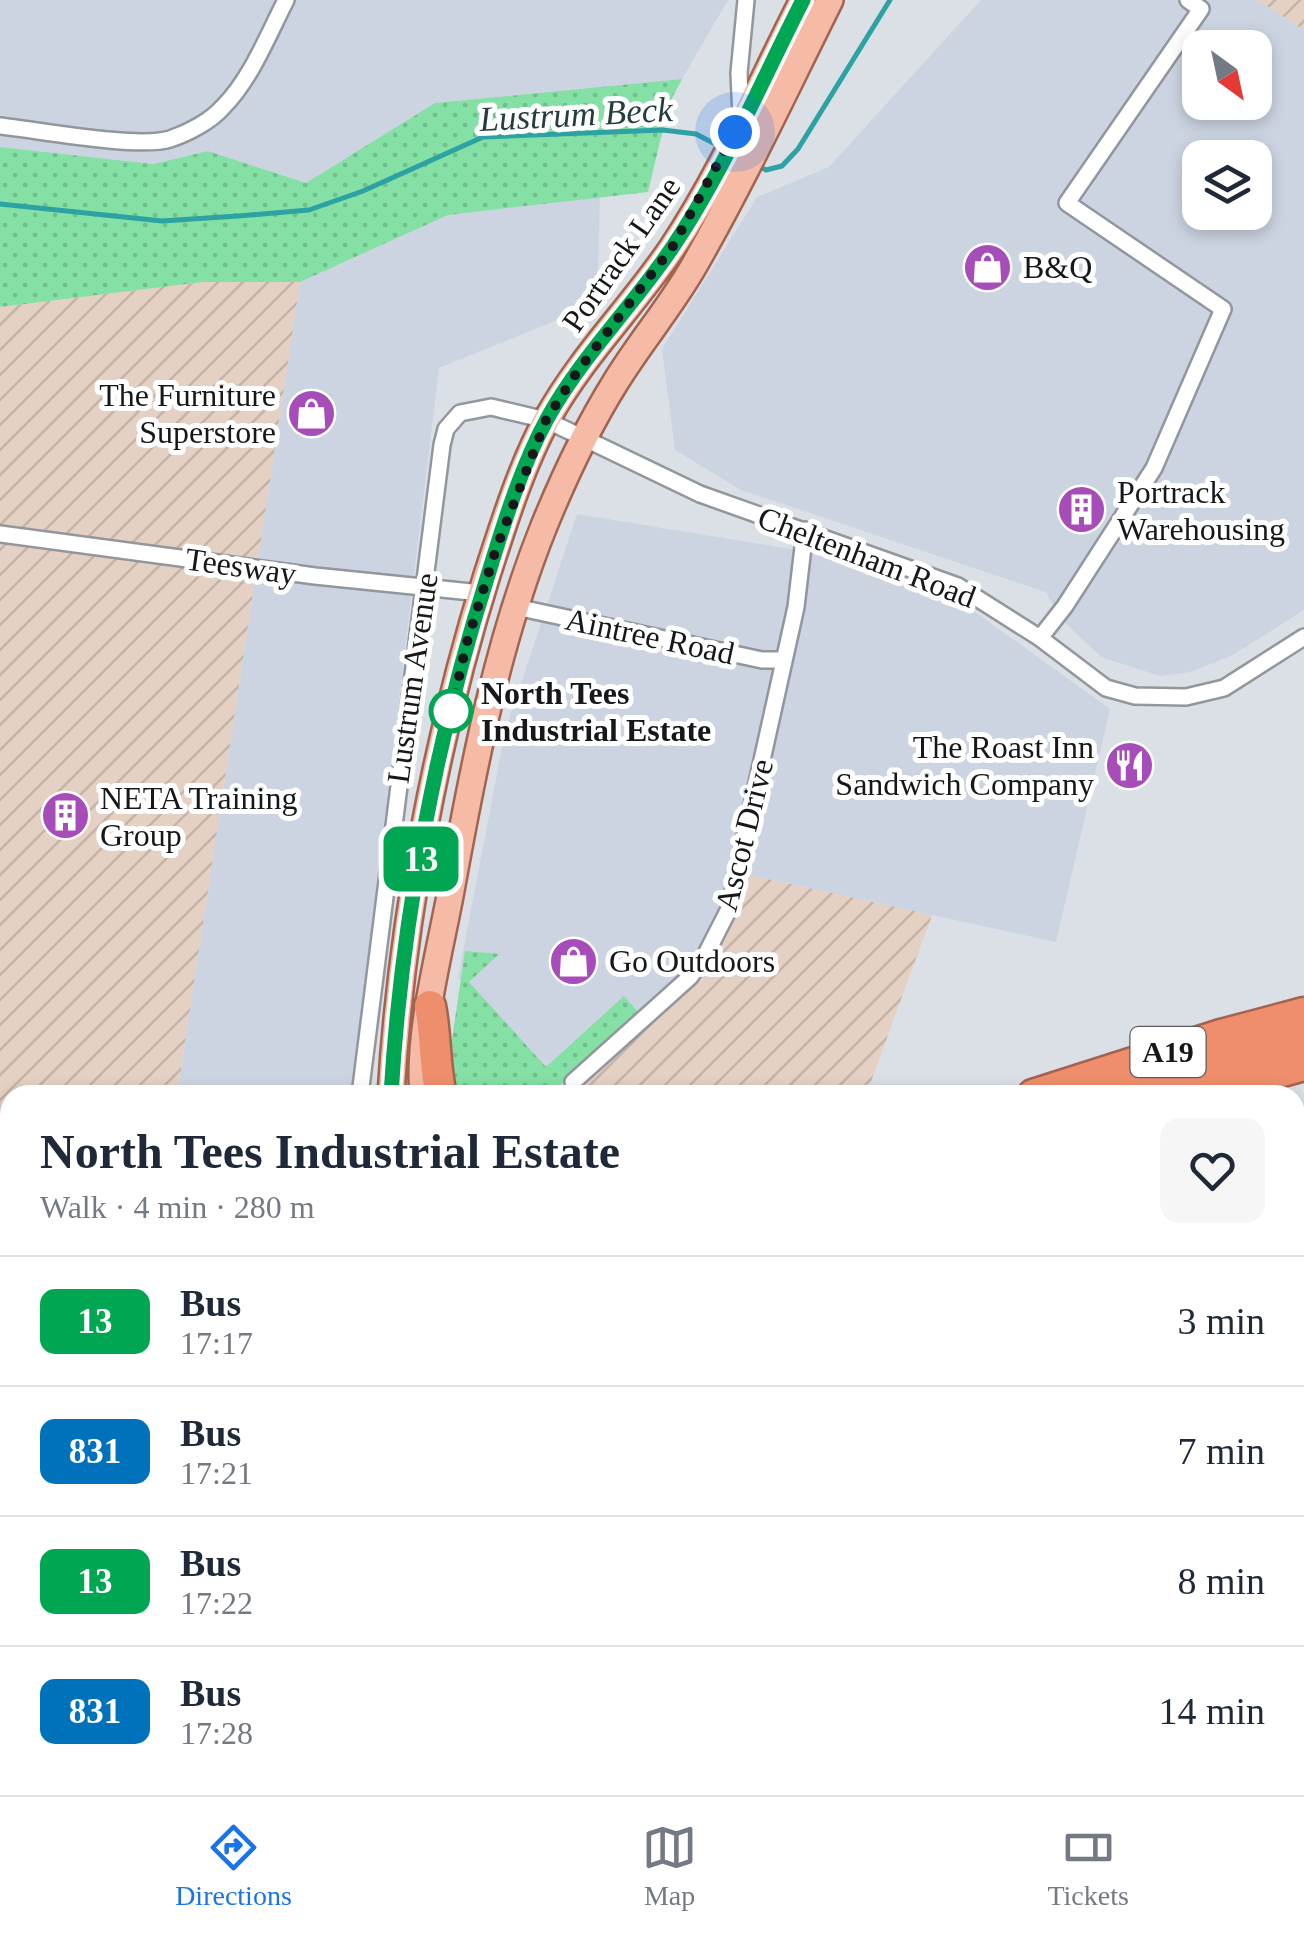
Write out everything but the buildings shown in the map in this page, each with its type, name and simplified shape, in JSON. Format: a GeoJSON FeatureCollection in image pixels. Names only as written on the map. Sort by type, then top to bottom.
{"type":"FeatureCollection","features":[{"type":"Feature","properties":{"kind":"highway"},"geometry":{"type":"LineString","coordinates":[[430,1006],[440,1085]]}},
{"type":"Feature","properties":{"kind":"highway","name":"A19"},"geometry":{"type":"LineString","coordinates":[[1065,1085],[1304,1014]]}},
{"type":"Feature","properties":{"kind":"highway","name":"A19"},"geometry":{"type":"LineString","coordinates":[[1146,1085],[1304,1034]]}},
{"type":"Feature","properties":{"kind":"highway","name":"A19"},"geometry":{"type":"LineString","coordinates":[[1231,1085],[1304,1065]]}},
{"type":"Feature","properties":{"kind":"main road","name":"Portrack Lane"},"geometry":{"type":"LineString","coordinates":[[422,1085],[430,1006],[488,704],[544,526],[584,436],[615,382],[693,268],[724,182],[803,0]]}},
{"type":"Feature","properties":{"kind":"main road","name":"Portrack Lane"},"geometry":{"type":"LineString","coordinates":[[745,132],[830,0]]}},
{"type":"Feature","properties":{"kind":"main road","name":"Portrack Lane"},"geometry":{"type":"LineString","coordinates":[[392,1085],[400,994],[427,818],[456,685],[519,483],[546,420],[577,372],[724,182]]}},
{"type":"Feature","properties":{"kind":"street"},"geometry":{"type":"LineString","coordinates":[[0,126],[139,142],[168,140],[225,106],[254,62],[286,0]]}},
{"type":"Feature","properties":{"kind":"street","name":"Portrack Lane"},"geometry":{"type":"LineString","coordinates":[[745,132],[742,52],[746,0]]}},
{"type":"Feature","properties":{"kind":"street"},"geometry":{"type":"LineString","coordinates":[[1040,638],[1154,468],[1223,308],[1067,203],[1201,9],[1188,0]]}},
{"type":"Feature","properties":{"kind":"street","name":"Lustrum Avenue"},"geometry":{"type":"LineString","coordinates":[[361,1085],[395,800],[446,430],[460,413],[491,407],[546,420]]}},
{"type":"Feature","properties":{"kind":"street","name":"Cheltenham Road"},"geometry":{"type":"LineString","coordinates":[[546,420],[700,494],[958,586],[1040,638],[1106,688],[1160,698],[1186,697],[1224,688],[1304,636]]}},
{"type":"Feature","properties":{"kind":"street","name":"Ascot Drive"},"geometry":{"type":"LineString","coordinates":[[572,1082],[690,978],[729,909],[796,607],[805,530]]}},
{"type":"Feature","properties":{"kind":"street","name":"Teesway"},"geometry":{"type":"LineString","coordinates":[[0,534],[425,590],[482,594]]}},
{"type":"Feature","properties":{"kind":"street","name":"Aintree Road"},"geometry":{"type":"LineString","coordinates":[[516,606],[762,660],[784,660]]}},
{"type":"Feature","properties":{"kind":"shaded area"},"geometry":{"type":"Polygon","coordinates":[[[0,0],[728,0],[682,79],[435,103],[306,183],[208,151],[153,164],[0,147],[0,0]]]}},
{"type":"Feature","properties":{"kind":"shaded area"},"geometry":{"type":"Polygon","coordinates":[[[981,0],[1258,0],[1304,30],[1304,610],[1231,656],[1190,672],[1160,676],[1101,657],[1061,619],[1046,592],[741,490],[675,450],[662,349],[757,197],[829,167],[981,0]]]}},
{"type":"Feature","properties":{"kind":"shaded area"},"geometry":{"type":"Polygon","coordinates":[[[1258,0],[1304,0],[1304,30],[1258,0]]]}},
{"type":"Feature","properties":{"kind":"shaded area"},"geometry":{"type":"Polygon","coordinates":[[[600,197],[597,304],[439,368],[352,1085],[179,1085],[300,282],[448,215],[600,197]]]}},
{"type":"Feature","properties":{"kind":"shaded area"},"geometry":{"type":"Polygon","coordinates":[[[203,282],[300,282],[179,1085],[0,1085],[0,307],[203,282]]]}},
{"type":"Feature","properties":{"kind":"shaded area"},"geometry":{"type":"Polygon","coordinates":[[[577,514],[821,554],[971,609],[1110,709],[1056,942],[745,874],[690,964],[559,1085],[552,1085],[458,978],[505,732],[577,514]]]}},
{"type":"Feature","properties":{"kind":"shaded area"},"geometry":{"type":"Polygon","coordinates":[[[745,874],[932,915],[870,1085],[559,1085],[690,964],[745,874]]]}},
{"type":"Feature","properties":{"kind":"green space"},"geometry":{"type":"Polygon","coordinates":[[[682,79],[669,104],[648,192],[448,215],[300,282],[203,282],[0,307],[0,147],[153,164],[208,151],[306,183],[435,103],[682,79]]]}},
{"type":"Feature","properties":{"kind":"green space"},"geometry":{"type":"Polygon","coordinates":[[[465,951],[499,954],[469,982],[546,1067],[624,996],[638,1012],[560,1085],[454,1085],[450,1053],[465,951]]]}},
{"type":"Feature","properties":{"kind":"waterway","name":"Lustrum Beck"},"geometry":{"type":"LineString","coordinates":[[756,165],[766,170],[782,166],[798,149],[890,0]]}},
{"type":"Feature","properties":{"kind":"waterway","name":"Lustrum Beck"},"geometry":{"type":"LineString","coordinates":[[0,204],[162,221],[238,216],[309,210],[363,191],[483,137],[663,130],[696,134],[719,146]]}},
{"type":"Feature","properties":{"kind":"bus line","name":"13"},"geometry":{"type":"LineString","coordinates":[[392,1085],[400,994],[427,818],[467,642],[519,483],[546,420],[577,372],[656,271],[698,204],[803,0]]}},
{"type":"Feature","properties":{"kind":"place","name":"B&Q"},"geometry":{"type":"Point","coordinates":[988,267]}},
{"type":"Feature","properties":{"kind":"place","name":"The Furniture Superstore"},"geometry":{"type":"Point","coordinates":[311,413]}},
{"type":"Feature","properties":{"kind":"place","name":"Portrack Warehousing"},"geometry":{"type":"Point","coordinates":[1082,510]}},
{"type":"Feature","properties":{"kind":"place","name":"North Tees Industrial Estate"},"geometry":{"type":"Point","coordinates":[451,711]}},
{"type":"Feature","properties":{"kind":"place","name":"The Roast Inn Sandwich Company"},"geometry":{"type":"Point","coordinates":[1129,765]}},
{"type":"Feature","properties":{"kind":"place","name":"NETA Training Group"},"geometry":{"type":"Point","coordinates":[65,816]}},
{"type":"Feature","properties":{"kind":"place","name":"Go Outdoors"},"geometry":{"type":"Point","coordinates":[574,961]}},
{"type":"Feature","properties":{"kind":"route"},"geometry":{"type":"LineString","coordinates":[[451,711],[467,642],[496,549],[546,420],[577,372],[673,246],[735,132]]}}]}
